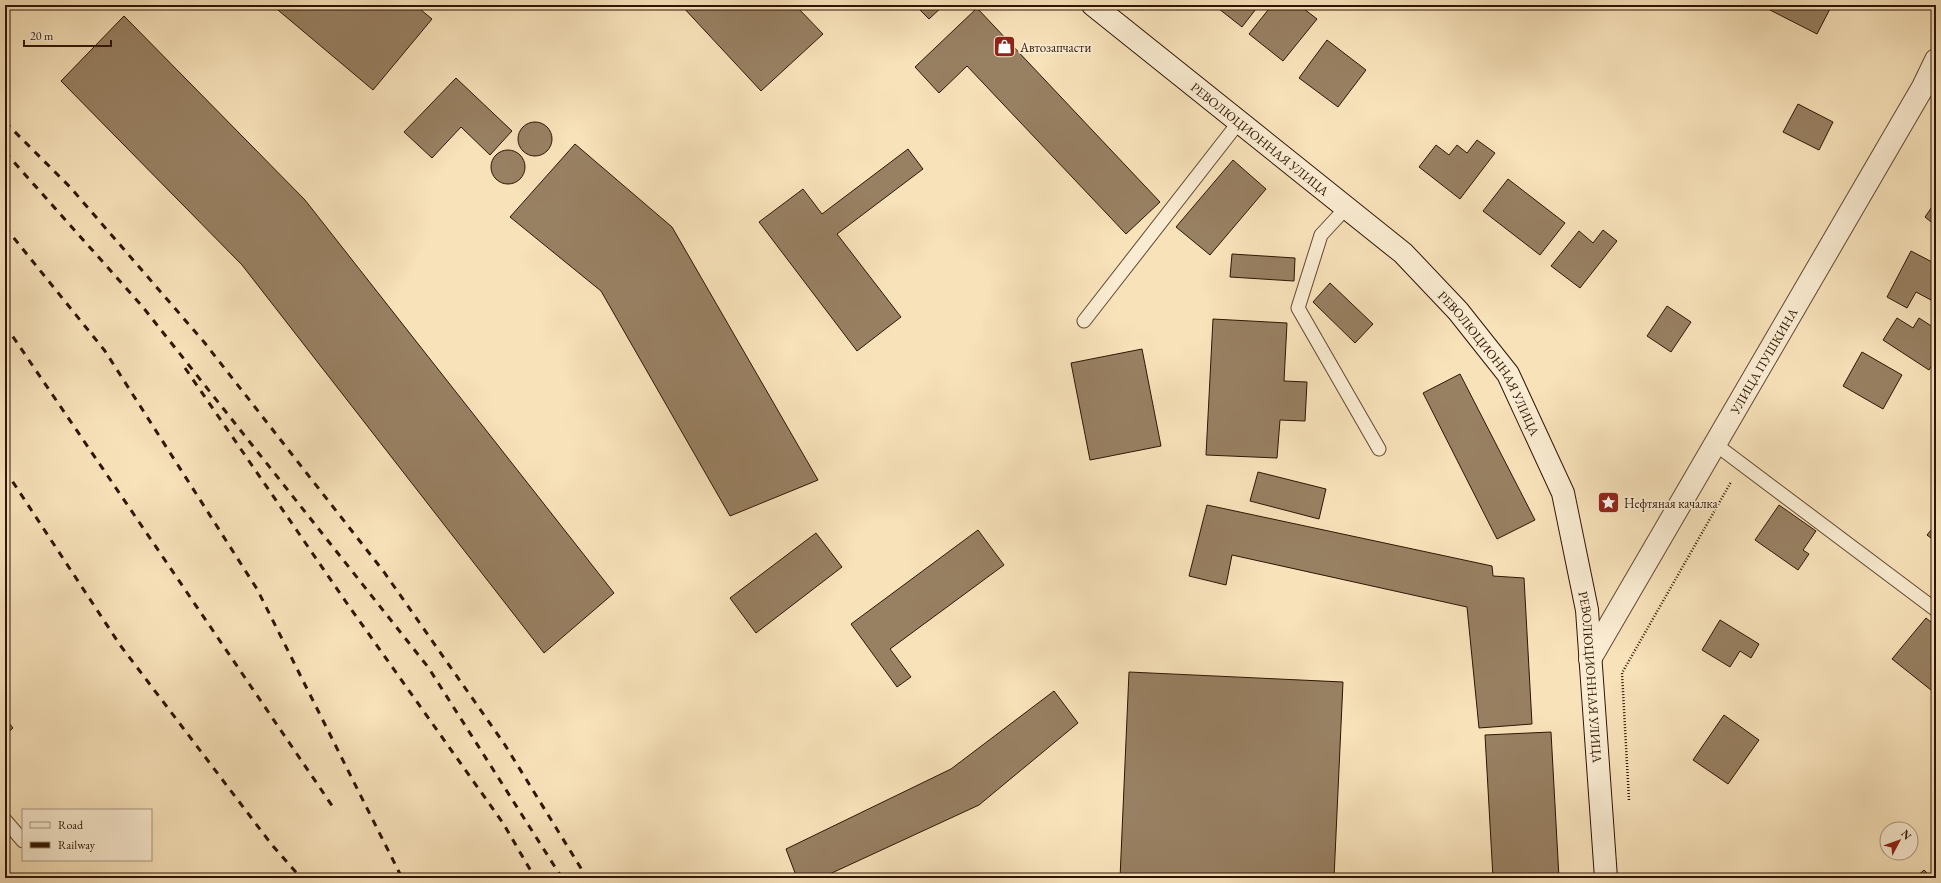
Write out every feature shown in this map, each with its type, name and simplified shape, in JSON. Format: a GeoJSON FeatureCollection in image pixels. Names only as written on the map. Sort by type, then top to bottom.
{"type":"FeatureCollection","features":[{"type":"Feature","properties":{"kind":"main road","name":"РЕВОЛЮЦИОННАЯ УЛИЦА"},"geometry":{"type":"LineString","coordinates":[[1093,5],[1402,253],[1458,311],[1508,374],[1563,493],[1586,610],[1606,878]]}},
{"type":"Feature","properties":{"kind":"main road","name":"УЛИЦА ПУШКИНА"},"geometry":{"type":"LineString","coordinates":[[1590,660],[1923,87],[1936,60]]}},
{"type":"Feature","properties":{"kind":"lane"},"geometry":{"type":"LineString","coordinates":[[1084,321],[1239,122]]}},
{"type":"Feature","properties":{"kind":"lane"},"geometry":{"type":"LineString","coordinates":[[1346,208],[1322,235],[1298,308],[1379,450]]}},
{"type":"Feature","properties":{"kind":"lane"},"geometry":{"type":"LineString","coordinates":[[1715,444],[1936,610]]}},
{"type":"Feature","properties":{"kind":"lane"},"geometry":{"type":"LineString","coordinates":[[5,820],[22,840]]}},
{"type":"Feature","properties":{"kind":"path"},"geometry":{"type":"LineString","coordinates":[[1629,807],[1622,673],[1742,464]]}},
{"type":"Feature","properties":{"kind":"building"},"geometry":{"type":"Polygon","coordinates":[[[272,5],[415,5],[432,19],[373,90],[272,5]]]}},
{"type":"Feature","properties":{"kind":"building"},"geometry":{"type":"Polygon","coordinates":[[[681,5],[795,5],[823,34],[761,91],[681,5]]]}},
{"type":"Feature","properties":{"kind":"building"},"geometry":{"type":"Polygon","coordinates":[[[915,5],[944,5],[929,19],[915,5]]]}},
{"type":"Feature","properties":{"kind":"building"},"geometry":{"type":"Polygon","coordinates":[[[1214,5],[1259,5],[1242,27],[1214,5]]]}},
{"type":"Feature","properties":{"kind":"building"},"geometry":{"type":"Polygon","coordinates":[[[1272,5],[1299,5],[1317,19],[1283,61],[1249,34],[1272,5]]]}},
{"type":"Feature","properties":{"kind":"building"},"geometry":{"type":"Polygon","coordinates":[[[1770,5],[1832,5],[1817,34],[1768,9],[1770,5]]]}},
{"type":"Feature","properties":{"kind":"building"},"geometry":{"type":"Polygon","coordinates":[[[977,8],[1160,202],[1126,234],[967,66],[939,93],[915,67],[977,8]]]}},
{"type":"Feature","properties":{"kind":"building"},"geometry":{"type":"Polygon","coordinates":[[[124,16],[305,200],[614,593],[544,653],[242,265],[61,81],[124,16]]]}},
{"type":"Feature","properties":{"kind":"building"},"geometry":{"type":"Polygon","coordinates":[[[1327,40],[1366,70],[1338,107],[1299,78],[1327,40]]]}},
{"type":"Feature","properties":{"kind":"building"},"geometry":{"type":"Polygon","coordinates":[[[456,78],[512,131],[490,155],[461,127],[432,158],[404,132],[456,78]]]}},
{"type":"Feature","properties":{"kind":"building"},"geometry":{"type":"Polygon","coordinates":[[[1798,104],[1833,122],[1819,150],[1783,132],[1798,104]]]}},
{"type":"Feature","properties":{"kind":"building"},"geometry":{"type":"Polygon","coordinates":[[[535,122],[547,127],[552,139],[547,151],[535,156],[523,151],[518,139],[523,127],[535,122]]]}},
{"type":"Feature","properties":{"kind":"building"},"geometry":{"type":"Polygon","coordinates":[[[1477,140],[1495,153],[1460,199],[1419,167],[1436,145],[1449,155],[1457,145],[1467,153],[1477,140]]]}},
{"type":"Feature","properties":{"kind":"building"},"geometry":{"type":"Polygon","coordinates":[[[575,144],[672,227],[818,480],[730,516],[601,291],[510,217],[575,144]]]}},
{"type":"Feature","properties":{"kind":"building"},"geometry":{"type":"Polygon","coordinates":[[[908,149],[923,169],[837,234],[901,317],[857,351],[759,222],[803,189],[822,214],[908,149]]]}},
{"type":"Feature","properties":{"kind":"building"},"geometry":{"type":"Polygon","coordinates":[[[511,150],[518,152],[523,157],[525,167],[523,177],[518,182],[505,184],[498,182],[493,177],[491,164],[493,157],[498,152],[511,150]]]}},
{"type":"Feature","properties":{"kind":"building"},"geometry":{"type":"Polygon","coordinates":[[[1233,160],[1266,189],[1210,255],[1176,227],[1233,160]]]}},
{"type":"Feature","properties":{"kind":"building"},"geometry":{"type":"Polygon","coordinates":[[[1508,179],[1565,223],[1540,255],[1483,211],[1508,179]]]}},
{"type":"Feature","properties":{"kind":"building"},"geometry":{"type":"Polygon","coordinates":[[[1936,201],[1936,226],[1925,217],[1936,201]]]}},
{"type":"Feature","properties":{"kind":"building"},"geometry":{"type":"Polygon","coordinates":[[[1603,230],[1617,241],[1580,288],[1551,266],[1579,231],[1593,243],[1603,230]]]}},
{"type":"Feature","properties":{"kind":"building"},"geometry":{"type":"Polygon","coordinates":[[[1911,251],[1936,264],[1936,290],[1931,300],[1916,292],[1907,308],[1887,297],[1911,251]]]}},
{"type":"Feature","properties":{"kind":"building"},"geometry":{"type":"Polygon","coordinates":[[[1232,254],[1295,258],[1294,281],[1230,277],[1232,254]]]}},
{"type":"Feature","properties":{"kind":"building"},"geometry":{"type":"Polygon","coordinates":[[[1330,283],[1373,324],[1355,343],[1313,302],[1330,283]]]}},
{"type":"Feature","properties":{"kind":"building"},"geometry":{"type":"Polygon","coordinates":[[[1667,306],[1691,322],[1671,352],[1647,336],[1667,306]]]}},
{"type":"Feature","properties":{"kind":"building"},"geometry":{"type":"Polygon","coordinates":[[[1897,318],[1913,328],[1919,318],[1936,329],[1936,359],[1929,370],[1883,340],[1897,318]]]}},
{"type":"Feature","properties":{"kind":"building"},"geometry":{"type":"Polygon","coordinates":[[[1213,319],[1287,323],[1284,381],[1307,382],[1305,421],[1280,420],[1277,458],[1206,455],[1213,319]]]}},
{"type":"Feature","properties":{"kind":"building"},"geometry":{"type":"Polygon","coordinates":[[[1142,349],[1161,446],[1090,460],[1071,363],[1142,349]]]}},
{"type":"Feature","properties":{"kind":"building"},"geometry":{"type":"Polygon","coordinates":[[[1862,352],[1902,375],[1883,409],[1843,386],[1862,352]]]}},
{"type":"Feature","properties":{"kind":"building"},"geometry":{"type":"Polygon","coordinates":[[[1460,374],[1535,520],[1497,539],[1423,393],[1460,374]]]}},
{"type":"Feature","properties":{"kind":"building"},"geometry":{"type":"Polygon","coordinates":[[[1258,472],[1326,489],[1319,519],[1250,501],[1258,472]]]}},
{"type":"Feature","properties":{"kind":"building"},"geometry":{"type":"Polygon","coordinates":[[[1207,505],[1492,566],[1493,576],[1524,578],[1532,724],[1479,728],[1467,607],[1232,555],[1226,585],[1189,576],[1207,505]]]}},
{"type":"Feature","properties":{"kind":"building"},"geometry":{"type":"Polygon","coordinates":[[[1779,505],[1816,531],[1803,550],[1809,554],[1798,570],[1755,540],[1779,505]]]}},
{"type":"Feature","properties":{"kind":"building"},"geometry":{"type":"Polygon","coordinates":[[[1936,524],[1936,542],[1927,535],[1936,524]]]}},
{"type":"Feature","properties":{"kind":"building"},"geometry":{"type":"Polygon","coordinates":[[[978,530],[1004,565],[890,649],[911,677],[897,687],[851,624],[978,530]]]}},
{"type":"Feature","properties":{"kind":"building"},"geometry":{"type":"Polygon","coordinates":[[[816,533],[842,567],[756,633],[730,598],[816,533]]]}},
{"type":"Feature","properties":{"kind":"building"},"geometry":{"type":"Polygon","coordinates":[[[1926,618],[1936,626],[1936,694],[1892,659],[1926,618]]]}},
{"type":"Feature","properties":{"kind":"building"},"geometry":{"type":"Polygon","coordinates":[[[1720,620],[1759,644],[1751,658],[1740,651],[1730,667],[1702,650],[1720,620]]]}},
{"type":"Feature","properties":{"kind":"building"},"geometry":{"type":"Polygon","coordinates":[[[1129,672],[1343,682],[1334,878],[1120,878],[1129,672]]]}},
{"type":"Feature","properties":{"kind":"building"},"geometry":{"type":"Polygon","coordinates":[[[1054,691],[1078,723],[979,805],[821,878],[797,878],[786,849],[951,769],[1054,691]]]}},
{"type":"Feature","properties":{"kind":"building"},"geometry":{"type":"Polygon","coordinates":[[[1724,715],[1759,740],[1728,784],[1693,760],[1724,715]]]}},
{"type":"Feature","properties":{"kind":"building"},"geometry":{"type":"Polygon","coordinates":[[[5,718],[13,728],[5,735],[5,718]]]}},
{"type":"Feature","properties":{"kind":"building"},"geometry":{"type":"Polygon","coordinates":[[[1551,732],[1559,878],[1493,878],[1485,735],[1551,732]]]}},
{"type":"Feature","properties":{"kind":"building"},"geometry":{"type":"Polygon","coordinates":[[[1924,870],[1932,878],[1915,878],[1924,870]]]}},
{"type":"Feature","properties":{"kind":"railway"},"geometry":{"type":"LineString","coordinates":[[5,122],[70,187],[204,342],[384,572],[505,745],[587,878]]}},
{"type":"Feature","properties":{"kind":"railway"},"geometry":{"type":"LineString","coordinates":[[5,152],[142,306],[428,667],[562,878]]}},
{"type":"Feature","properties":{"kind":"railway"},"geometry":{"type":"LineString","coordinates":[[5,227],[105,351],[257,589],[402,878]]}},
{"type":"Feature","properties":{"kind":"railway"},"geometry":{"type":"LineString","coordinates":[[5,325],[335,810]]}},
{"type":"Feature","properties":{"kind":"railway"},"geometry":{"type":"LineString","coordinates":[[185,368],[346,602],[503,823],[535,878]]}},
{"type":"Feature","properties":{"kind":"railway"},"geometry":{"type":"LineString","coordinates":[[5,470],[120,645],[272,845],[301,878]]}},
{"type":"Feature","properties":{"kind":"place","name":"Автозапчасти"},"geometry":{"type":"Point","coordinates":[1004,47]}},
{"type":"Feature","properties":{"kind":"place","name":"Нефтяная качалка"},"geometry":{"type":"Point","coordinates":[1609,503]}}]}
